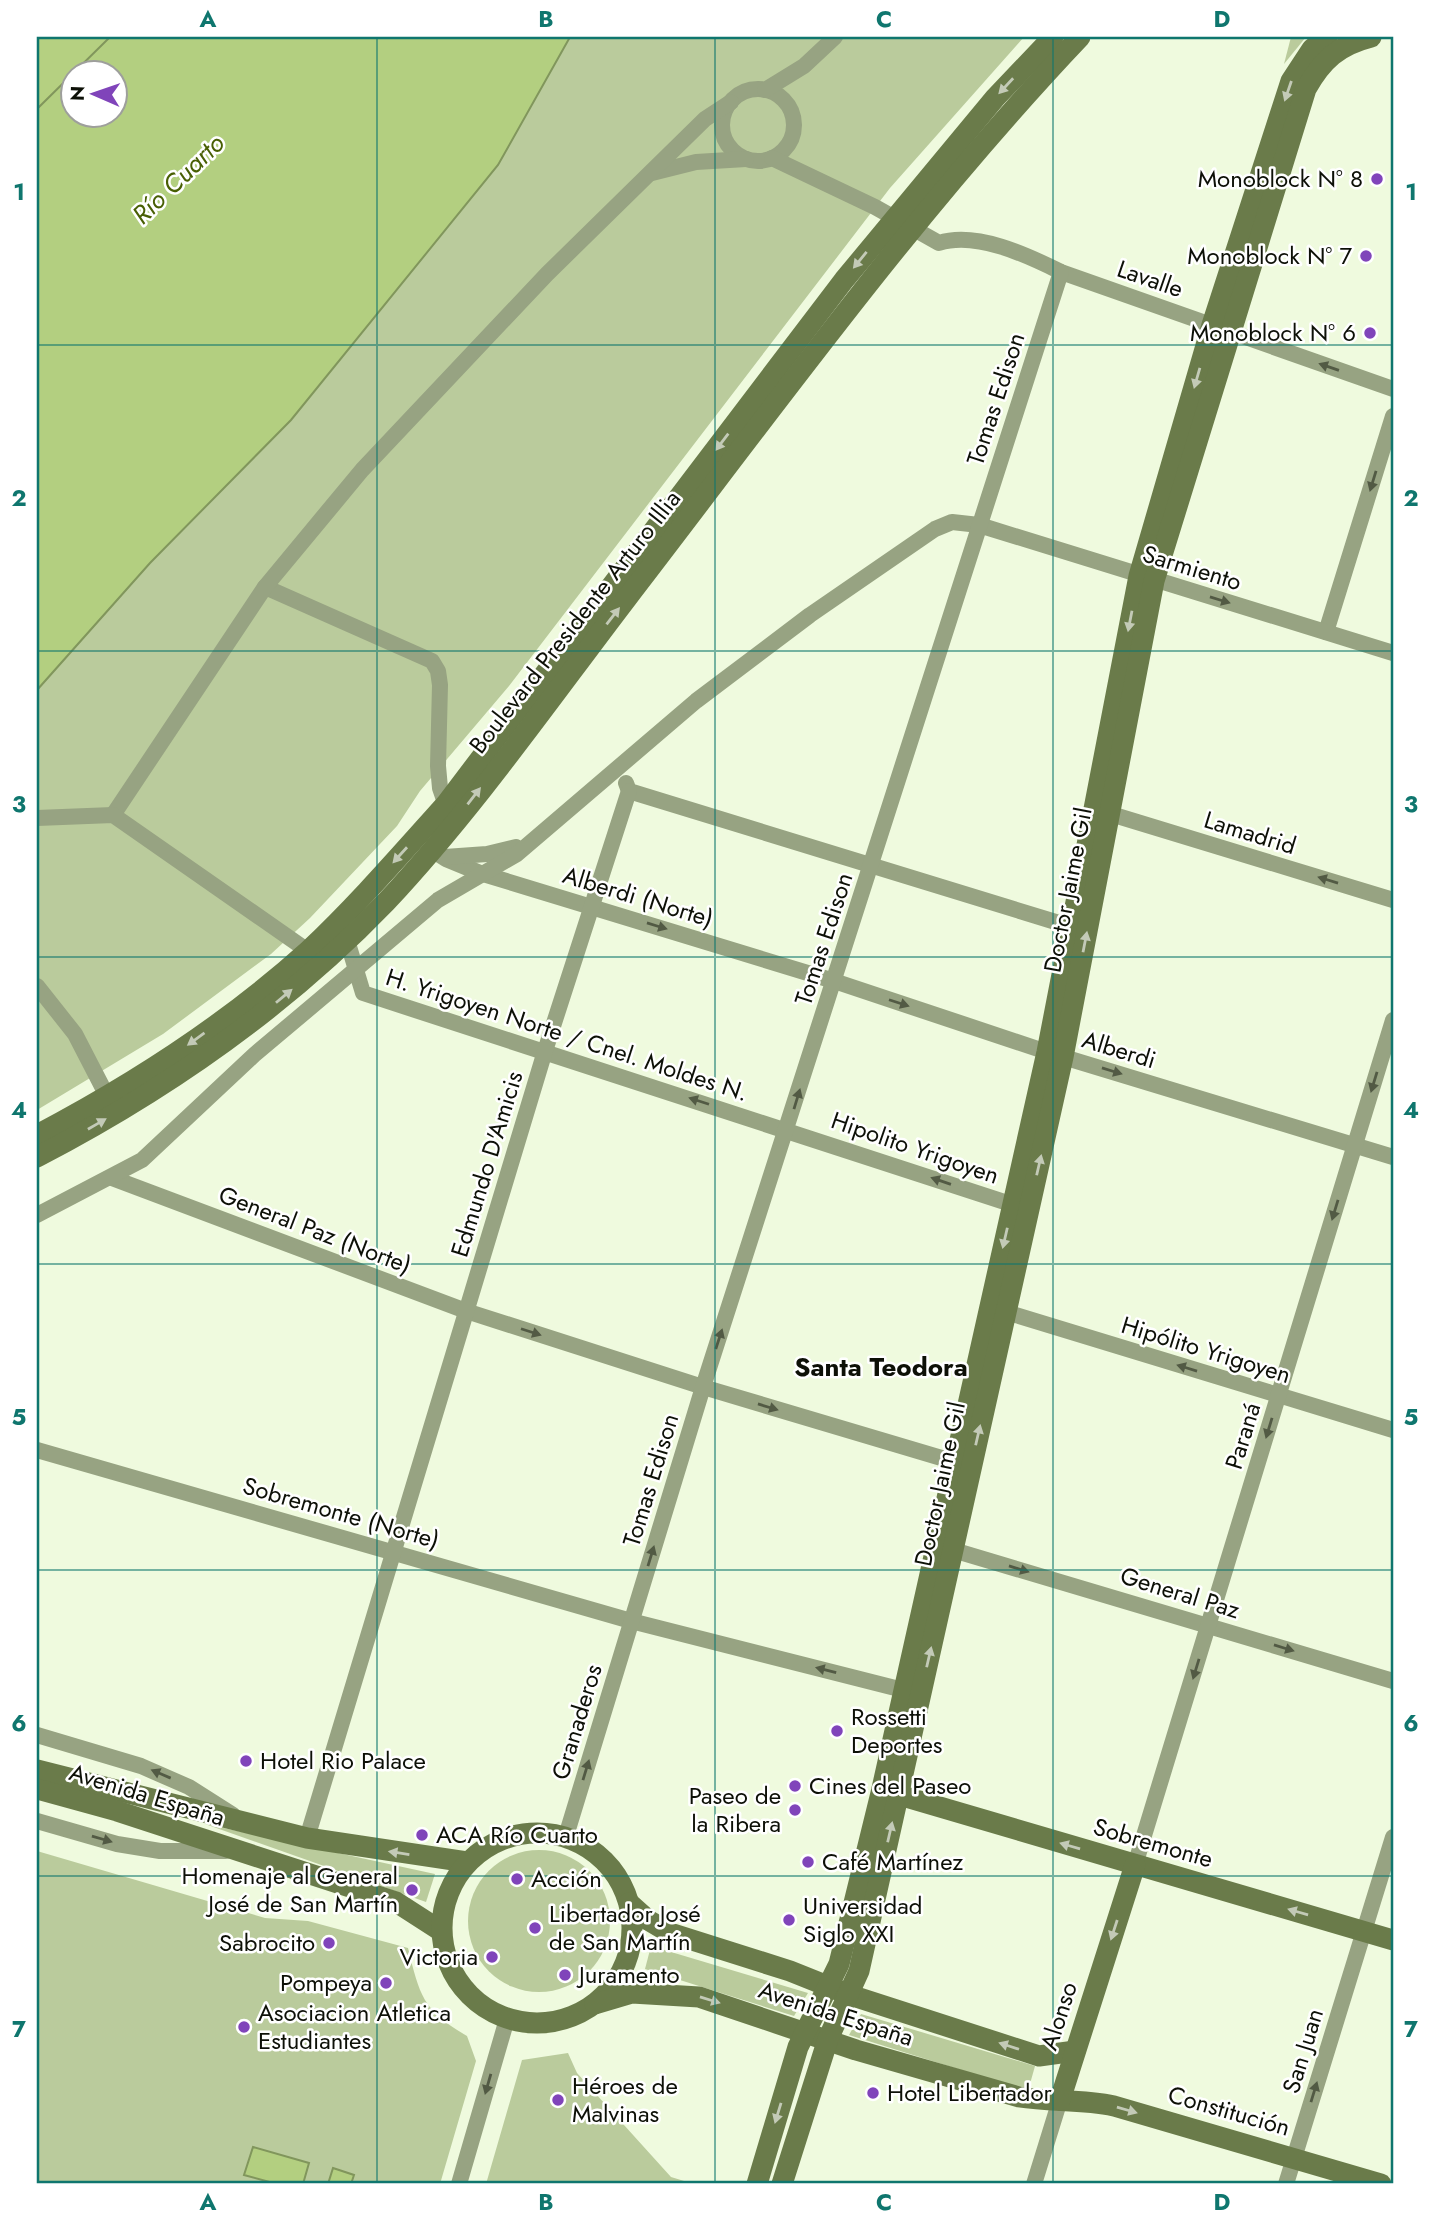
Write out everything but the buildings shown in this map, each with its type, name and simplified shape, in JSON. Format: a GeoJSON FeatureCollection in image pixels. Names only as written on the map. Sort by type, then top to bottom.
{"type":"FeatureCollection","features":[{"type":"Feature","properties":{"kind":"main road","name":"Boulevard Presidente Arturo Illia"},"geometry":{"type":"LineString","coordinates":[[37,1157],[153,1092],[265,1012],[450,813],[995,99],[1053,37]]}},
{"type":"Feature","properties":{"kind":"main road","name":"Boulevard Presidente Arturo Illia"},"geometry":{"type":"LineString","coordinates":[[902,223],[1080,37]]}},
{"type":"Feature","properties":{"kind":"main road","name":"Doctor Jaime Gil"},"geometry":{"type":"LineString","coordinates":[[782,2184],[828,2039],[859,1971],[899,1796],[913,1692],[1055,1054],[1147,578],[1222,329],[1291,82],[1312,49],[1326,37]]}},
{"type":"Feature","properties":{"kind":"main road","name":"Doctor Jaime Gil"},"geometry":{"type":"LineString","coordinates":[[1222,329],[1306,89],[1324,61],[1339,47],[1371,37]]}},
{"type":"Feature","properties":{"kind":"main road","name":"Doctor Jaime Gil"},"geometry":{"type":"LineString","coordinates":[[1055,1054],[1072,926],[1101,811]]}},
{"type":"Feature","properties":{"kind":"main road","name":"Boulevard Presidente Arturo Illia"},"geometry":{"type":"LineString","coordinates":[[37,1135],[107,1096],[193,1042],[254,997],[307,951],[341,933],[437,853],[450,813]]}},
{"type":"Feature","properties":{"kind":"main road","name":"Doctor Jaime Gil"},"geometry":{"type":"LineString","coordinates":[[913,1692],[953,1550],[962,1464],[1006,1312],[1021,1207]]}},
{"type":"Feature","properties":{"kind":"main road"},"geometry":{"type":"LineString","coordinates":[[757,2184],[805,2031],[839,1964],[913,1692]]}},
{"type":"Feature","properties":{"kind":"main road","name":"Avenida España"},"geometry":{"type":"LineString","coordinates":[[37,1770],[307,1838],[467,1862]]}},
{"type":"Feature","properties":{"kind":"main road","name":"Avenida España"},"geometry":{"type":"LineString","coordinates":[[37,1789],[117,1811],[396,1902],[441,1931]]}},
{"type":"Feature","properties":{"kind":"main road","name":"Sobremonte"},"geometry":{"type":"LineString","coordinates":[[899,1796],[1393,1940]]}},
{"type":"Feature","properties":{"kind":"main road"},"geometry":{"type":"LineString","coordinates":[[536,1831],[566,1836],[594,1850],[616,1873],[629,1903],[632,1931],[627,1958],[615,1983],[595,2004],[568,2018],[537,2024],[507,2019],[481,2006],[460,1985],[447,1959],[441,1931],[445,1900],[467,1862],[479,1850],[506,1836],[536,1831]]}},
{"type":"Feature","properties":{"kind":"main road","name":"Alonso"},"geometry":{"type":"LineString","coordinates":[[1060,2100],[1135,1865]]}},
{"type":"Feature","properties":{"kind":"main road","name":"Avenida España"},"geometry":{"type":"LineString","coordinates":[[629,1903],[648,1920],[670,1933],[850,1995],[1038,2056],[1075,2052]]}},
{"type":"Feature","properties":{"kind":"main road","name":"Avenida España"},"geometry":{"type":"LineString","coordinates":[[595,2004],[632,1993],[699,1997],[1019,2097],[1060,2100]]}},
{"type":"Feature","properties":{"kind":"main road","name":"Constitución"},"geometry":{"type":"LineString","coordinates":[[1060,2100],[1084,2099],[1114,2106],[1381,2184]]}},
{"type":"Feature","properties":{"kind":"street"},"geometry":{"type":"LineString","coordinates":[[765,90],[804,66],[835,37]]}},
{"type":"Feature","properties":{"kind":"street"},"geometry":{"type":"LineString","coordinates":[[782,98],[804,66]]}},
{"type":"Feature","properties":{"kind":"street"},"geometry":{"type":"LineString","coordinates":[[113,815],[265,587],[362,470],[547,274],[705,119],[746,91],[765,90],[782,98],[794,119],[789,142],[772,158],[696,162],[650,173]]}},
{"type":"Feature","properties":{"kind":"street"},"geometry":{"type":"LineString","coordinates":[[730,102],[725,112],[724,134],[728,145],[746,159]]}},
{"type":"Feature","properties":{"kind":"street"},"geometry":{"type":"LineString","coordinates":[[793,131],[801,174]]}},
{"type":"Feature","properties":{"kind":"street","name":"Lavalle"},"geometry":{"type":"LineString","coordinates":[[772,158],[939,243],[955,238],[1032,257],[1061,272],[1393,389]]}},
{"type":"Feature","properties":{"kind":"street","name":"Tomas Edison"},"geometry":{"type":"LineString","coordinates":[[631,1621],[703,1387],[1061,272]]}},
{"type":"Feature","properties":{"kind":"street"},"geometry":{"type":"LineString","coordinates":[[1326,632],[1393,416]]}},
{"type":"Feature","properties":{"kind":"street","name":"Sarmiento"},"geometry":{"type":"LineString","coordinates":[[37,1215],[142,1160],[254,1055],[438,900],[480,873],[517,854],[706,693],[810,615],[935,529],[952,522],[979,525],[1393,653]]}},
{"type":"Feature","properties":{"kind":"street"},"geometry":{"type":"LineString","coordinates":[[265,587],[432,661],[439,671],[440,685],[440,788],[450,813]]}},
{"type":"Feature","properties":{"kind":"street"},"geometry":{"type":"LineString","coordinates":[[620,768],[629,790],[1072,926]]}},
{"type":"Feature","properties":{"kind":"street","name":"Edmundo D'Amicis"},"geometry":{"type":"LineString","coordinates":[[307,1838],[545,1051],[629,790]]}},
{"type":"Feature","properties":{"kind":"street","name":"Lamadrid"},"geometry":{"type":"LineString","coordinates":[[1101,811],[1393,901]]}},
{"type":"Feature","properties":{"kind":"street"},"geometry":{"type":"LineString","coordinates":[[37,818],[113,815],[307,951]]}},
{"type":"Feature","properties":{"kind":"street"},"geometry":{"type":"LineString","coordinates":[[437,853],[487,854],[530,843]]}},
{"type":"Feature","properties":{"kind":"street","name":"Alberdi (Norte)"},"geometry":{"type":"LineString","coordinates":[[437,853],[480,873],[592,905],[834,982]]}},
{"type":"Feature","properties":{"kind":"street","name":"H. Yrigoyen Norte / Cnel. Moldes N."},"geometry":{"type":"LineString","coordinates":[[341,933],[357,970],[363,993],[788,1129]]}},
{"type":"Feature","properties":{"kind":"street","name":"Alberdi"},"geometry":{"type":"LineString","coordinates":[[834,982],[1055,1054],[1393,1157]]}},
{"type":"Feature","properties":{"kind":"street"},"geometry":{"type":"LineString","coordinates":[[37,986],[75,1034],[107,1096]]}},
{"type":"Feature","properties":{"kind":"street","name":"Paraná"},"geometry":{"type":"LineString","coordinates":[[1135,1865],[1393,1020]]}},
{"type":"Feature","properties":{"kind":"street","name":"Hipolito Yrigoyen"},"geometry":{"type":"LineString","coordinates":[[788,1129],[1021,1207]]}},
{"type":"Feature","properties":{"kind":"street","name":"General Paz (Norte)"},"geometry":{"type":"LineString","coordinates":[[112,1178],[466,1311],[703,1387]]}},
{"type":"Feature","properties":{"kind":"street","name":"Hipólito Yrigoyen"},"geometry":{"type":"LineString","coordinates":[[1006,1312],[1393,1430]]}},
{"type":"Feature","properties":{"kind":"street"},"geometry":{"type":"LineString","coordinates":[[703,1387],[962,1464]]}},
{"type":"Feature","properties":{"kind":"street","name":"Sobremonte (Norte)"},"geometry":{"type":"LineString","coordinates":[[37,1450],[631,1621]]}},
{"type":"Feature","properties":{"kind":"street","name":"General Paz"},"geometry":{"type":"LineString","coordinates":[[953,1550],[1393,1681]]}},
{"type":"Feature","properties":{"kind":"street"},"geometry":{"type":"LineString","coordinates":[[631,1621],[913,1692]]}},
{"type":"Feature","properties":{"kind":"street","name":"Granaderos"},"geometry":{"type":"LineString","coordinates":[[566,1836],[631,1621]]}},
{"type":"Feature","properties":{"kind":"street","name":"Avenida España"},"geometry":{"type":"LineString","coordinates":[[37,1735],[141,1766],[189,1787],[241,1821]]}},
{"type":"Feature","properties":{"kind":"street","name":"Avenida España"},"geometry":{"type":"LineString","coordinates":[[37,1821],[117,1844],[160,1851],[241,1851]]}},
{"type":"Feature","properties":{"kind":"street","name":"San Juan"},"geometry":{"type":"LineString","coordinates":[[1286,2184],[1393,1837]]}},
{"type":"Feature","properties":{"kind":"street"},"geometry":{"type":"LineString","coordinates":[[459,2184],[507,2019]]}},
{"type":"Feature","properties":{"kind":"street","name":"Alonso"},"geometry":{"type":"LineString","coordinates":[[1034,2184],[1060,2100]]}},
{"type":"Feature","properties":{"kind":"shaded area"},"geometry":{"type":"Polygon","coordinates":[[[37,37],[110,37],[87,60],[60,60],[60,86],[37,109],[37,37]]]}},
{"type":"Feature","properties":{"kind":"shaded area"},"geometry":{"type":"Polygon","coordinates":[[[570,37],[1024,37],[890,188],[509,686],[420,791],[397,826],[310,918],[271,954],[163,1034],[37,1110],[37,690],[150,563],[291,420],[498,165],[570,37]]]}},
{"type":"Feature","properties":{"kind":"shaded area"},"geometry":{"type":"Polygon","coordinates":[[[1291,37],[1306,37],[1284,64],[1291,37]]]}},
{"type":"Feature","properties":{"kind":"shaded area"},"geometry":{"type":"Polygon","coordinates":[[[205,1824],[435,1874],[426,1902],[205,1824]]]}},
{"type":"Feature","properties":{"kind":"shaded area"},"geometry":{"type":"Polygon","coordinates":[[[539,1850],[566,1855],[589,1871],[605,1894],[610,1921],[605,1948],[589,1971],[566,1987],[539,1992],[512,1987],[489,1971],[473,1948],[468,1921],[473,1894],[489,1871],[512,1855],[539,1850]]]}},
{"type":"Feature","properties":{"kind":"shaded area","name":"Asociacion Atletica Estudiantes"},"geometry":{"type":"Polygon","coordinates":[[[37,1851],[265,1918],[308,1921],[408,1948],[420,1991],[426,2001],[441,2018],[467,2036],[476,2061],[440,2184],[37,2184],[37,1851]]]}},
{"type":"Feature","properties":{"kind":"shaded area"},"geometry":{"type":"Polygon","coordinates":[[[651,1946],[808,1993],[794,2016],[645,1969],[651,1946]]]}},
{"type":"Feature","properties":{"kind":"shaded area"},"geometry":{"type":"Polygon","coordinates":[[[861,2014],[1035,2066],[1028,2091],[849,2035],[861,2014]]]}},
{"type":"Feature","properties":{"kind":"shaded area"},"geometry":{"type":"Polygon","coordinates":[[[568,2053],[577,2073],[671,2177],[694,2184],[486,2184],[522,2060],[568,2053]]]}},
{"type":"Feature","properties":{"kind":"water","name":"Río Cuarto"},"geometry":{"type":"Polygon","coordinates":[[[110,37],[570,37],[498,165],[291,420],[150,563],[37,690],[37,109],[60,86],[60,130],[130,130],[130,60],[87,60],[110,37]]]}},
{"type":"Feature","properties":{"kind":"water"},"geometry":{"type":"Polygon","coordinates":[[[253,2147],[309,2163],[303,2184],[277,2184],[244,2175],[253,2147]]]}},
{"type":"Feature","properties":{"kind":"water"},"geometry":{"type":"Polygon","coordinates":[[[333,2168],[354,2175],[351,2184],[328,2184],[333,2168]]]}},
{"type":"Feature","properties":{"kind":"place","name":"Monoblock Nº 8"},"geometry":{"type":"Point","coordinates":[1377,179]}},
{"type":"Feature","properties":{"kind":"place","name":"Monoblock Nº 7"},"geometry":{"type":"Point","coordinates":[1366,256]}},
{"type":"Feature","properties":{"kind":"place","name":"Monoblock Nº 6"},"geometry":{"type":"Point","coordinates":[1370,333]}},
{"type":"Feature","properties":{"kind":"place","name":"Rossetti Deportes"},"geometry":{"type":"Point","coordinates":[837,1731]}},
{"type":"Feature","properties":{"kind":"place","name":"Hotel Rio Palace"},"geometry":{"type":"Point","coordinates":[246,1761]}},
{"type":"Feature","properties":{"kind":"place","name":"Cines del Paseo"},"geometry":{"type":"Point","coordinates":[795,1786]}},
{"type":"Feature","properties":{"kind":"place","name":"Paseo de la Ribera"},"geometry":{"type":"Point","coordinates":[795,1810]}},
{"type":"Feature","properties":{"kind":"place","name":"ACA Río Cuarto"},"geometry":{"type":"Point","coordinates":[422,1835]}},
{"type":"Feature","properties":{"kind":"place","name":"Café Martínez"},"geometry":{"type":"Point","coordinates":[808,1862]}},
{"type":"Feature","properties":{"kind":"place","name":"Acción"},"geometry":{"type":"Point","coordinates":[517,1879]}},
{"type":"Feature","properties":{"kind":"place","name":"Homenaje al General José de San Martín"},"geometry":{"type":"Point","coordinates":[412,1890]}},
{"type":"Feature","properties":{"kind":"place","name":"Universidad Siglo XXI"},"geometry":{"type":"Point","coordinates":[789,1920]}},
{"type":"Feature","properties":{"kind":"place","name":"Libertador José de San Martín"},"geometry":{"type":"Point","coordinates":[535,1928]}},
{"type":"Feature","properties":{"kind":"place","name":"Sabrocito"},"geometry":{"type":"Point","coordinates":[329,1943]}},
{"type":"Feature","properties":{"kind":"place","name":"Victoria"},"geometry":{"type":"Point","coordinates":[492,1957]}},
{"type":"Feature","properties":{"kind":"place","name":"Juramento"},"geometry":{"type":"Point","coordinates":[565,1975]}},
{"type":"Feature","properties":{"kind":"place","name":"Pompeya"},"geometry":{"type":"Point","coordinates":[386,1983]}},
{"type":"Feature","properties":{"kind":"place","name":"Asociacion Atletica Estudiantes"},"geometry":{"type":"Point","coordinates":[244,2027]}},
{"type":"Feature","properties":{"kind":"place","name":"Hotel Libertador"},"geometry":{"type":"Point","coordinates":[873,2093]}},
{"type":"Feature","properties":{"kind":"place","name":"Héroes de Malvinas"},"geometry":{"type":"Point","coordinates":[558,2100]}},
{"type":"Feature","properties":{"kind":"district","name":"Santa Teodora"},"geometry":{"type":"Point","coordinates":[881,1367]}}]}
